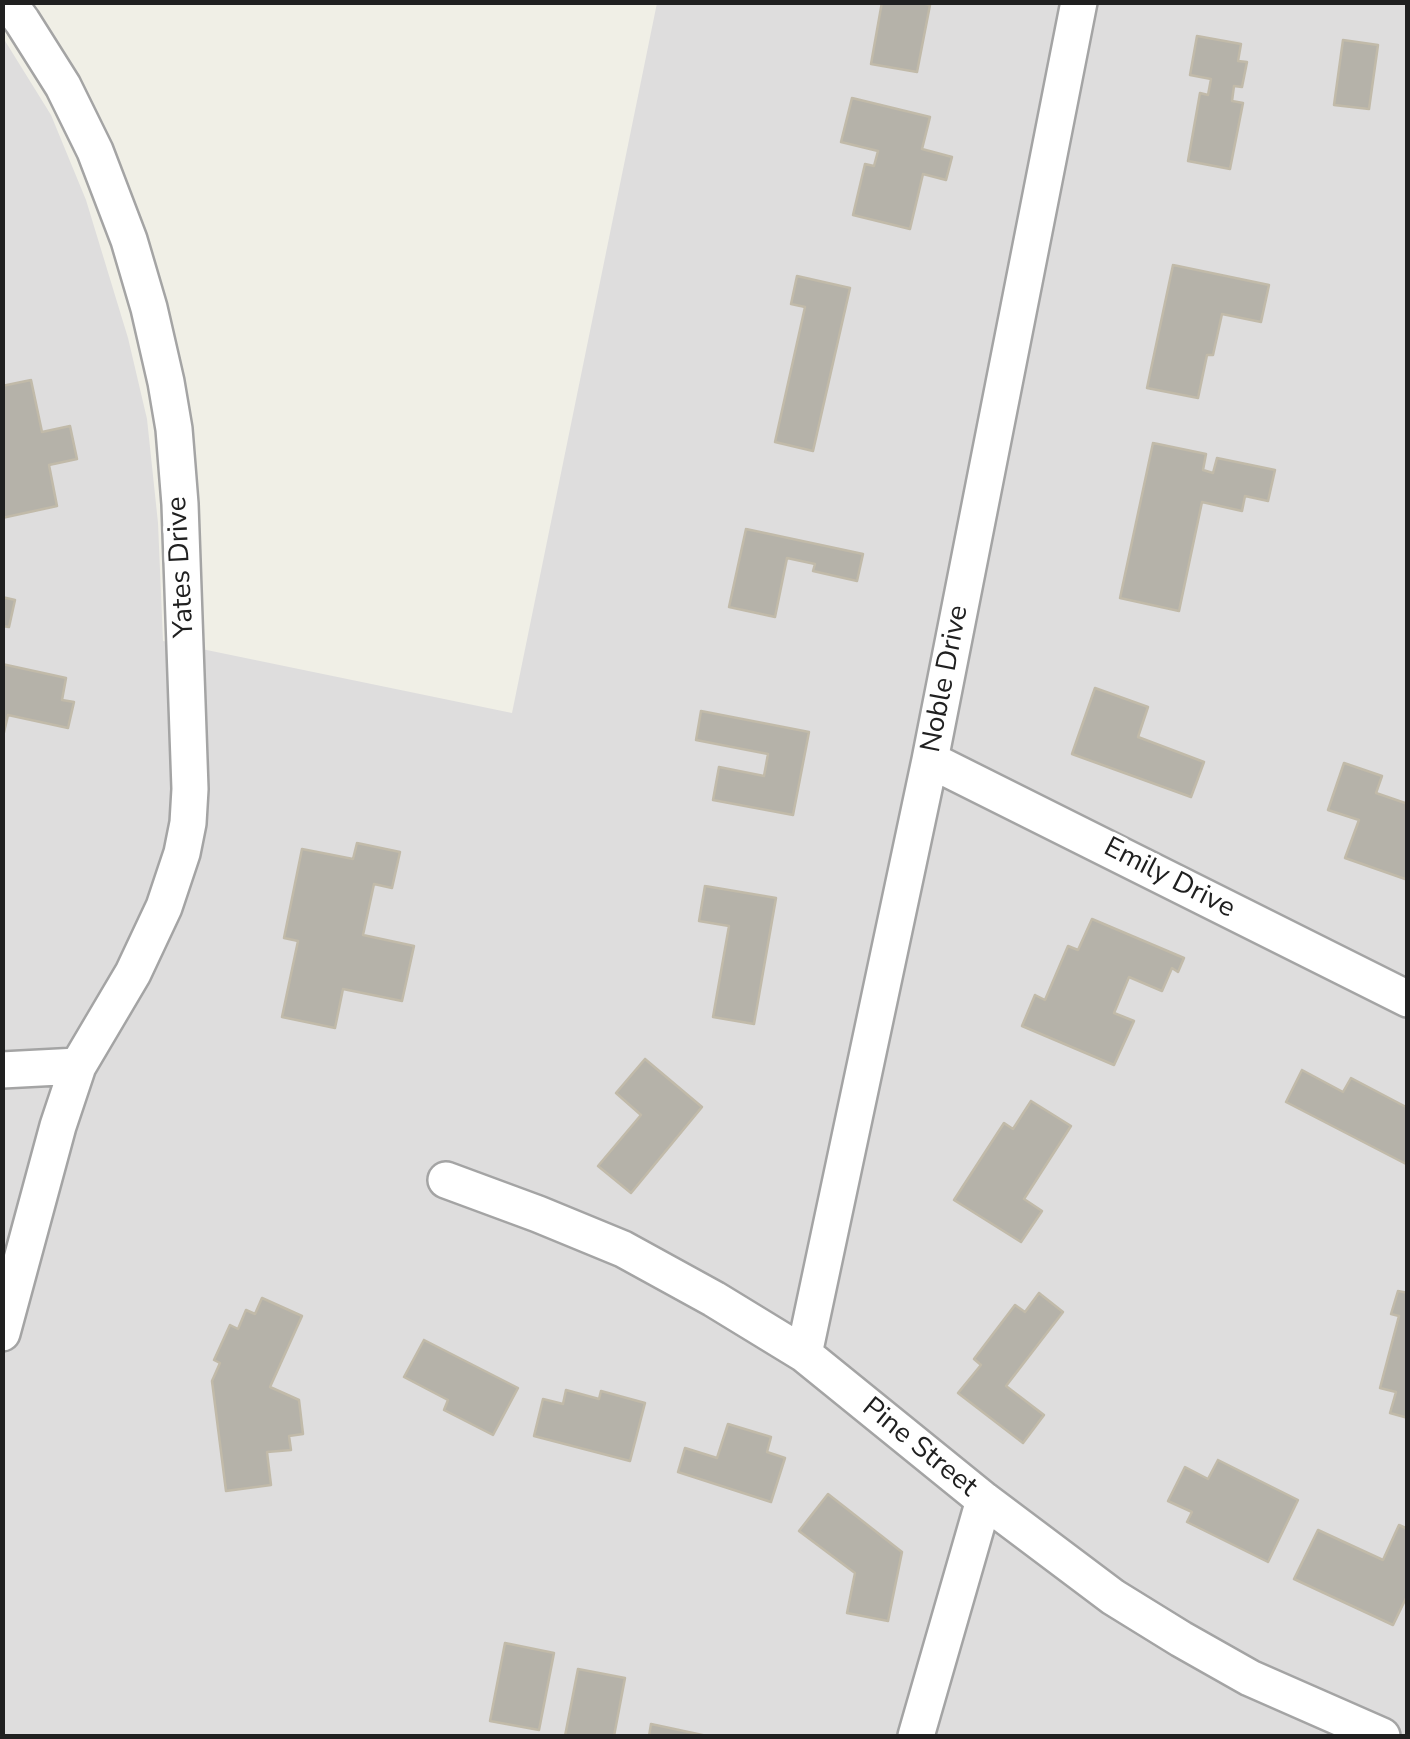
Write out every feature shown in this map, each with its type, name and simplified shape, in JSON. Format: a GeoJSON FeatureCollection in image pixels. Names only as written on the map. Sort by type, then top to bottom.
{"type":"FeatureCollection","features":[{"type":"Feature","properties":{"kind":"street","name":"Yates Drive"},"geometry":{"type":"LineString","coordinates":[[2,1333],[78,1066],[133,973],[164,908],[188,823],[190,789],[180,504],[166,382],[129,240],[95,151],[63,86],[8,2]]}},
{"type":"Feature","properties":{"kind":"street","name":"Noble Drive"},"geometry":{"type":"LineString","coordinates":[[804,1354],[930,760],[1080,2]]}},
{"type":"Feature","properties":{"kind":"street","name":"Emily Drive"},"geometry":{"type":"LineString","coordinates":[[930,760],[1408,999]]}},
{"type":"Feature","properties":{"kind":"street"},"geometry":{"type":"LineString","coordinates":[[2,1070],[78,1066]]}},
{"type":"Feature","properties":{"kind":"street","name":"Pine Street"},"geometry":{"type":"LineString","coordinates":[[446,1180],[622,1250],[714,1299],[804,1354],[984,1500],[1113,1597],[1265,1685],[1382,1736]]}},
{"type":"Feature","properties":{"kind":"street"},"geometry":{"type":"LineString","coordinates":[[916,1736],[984,1500]]}},
{"type":"Feature","properties":{"kind":"shaded area"},"geometry":{"type":"Polygon","coordinates":[[[657,3],[1407,3],[1407,1736],[3,1736],[2,36],[51,115],[86,200],[128,338],[147,419],[158,523],[163,641],[512,713],[657,3]]]}},
{"type":"Feature","properties":{"kind":"building"},"geometry":{"type":"Polygon","coordinates":[[[882,2],[930,5],[917,72],[871,64],[882,2]]]}},
{"type":"Feature","properties":{"kind":"building"},"geometry":{"type":"Polygon","coordinates":[[[1197,36],[1241,44],[1238,61],[1247,62],[1242,87],[1234,86],[1232,101],[1243,103],[1230,169],[1188,161],[1200,93],[1208,95],[1211,79],[1190,75],[1197,36]]]}},
{"type":"Feature","properties":{"kind":"building"},"geometry":{"type":"Polygon","coordinates":[[[1343,40],[1378,45],[1369,109],[1334,105],[1343,40]]]}},
{"type":"Feature","properties":{"kind":"building"},"geometry":{"type":"Polygon","coordinates":[[[852,98],[930,117],[922,149],[952,157],[946,180],[923,174],[910,229],[853,215],[865,164],[874,166],[878,151],[841,142],[852,98]]]}},
{"type":"Feature","properties":{"kind":"building"},"geometry":{"type":"Polygon","coordinates":[[[1173,265],[1269,285],[1261,322],[1222,314],[1213,355],[1207,355],[1198,398],[1147,388],[1173,265]]]}},
{"type":"Feature","properties":{"kind":"building"},"geometry":{"type":"Polygon","coordinates":[[[797,276],[850,288],[813,451],[775,442],[805,307],[791,304],[797,276]]]}},
{"type":"Feature","properties":{"kind":"building"},"geometry":{"type":"Polygon","coordinates":[[[31,380],[42,432],[70,426],[77,459],[49,465],[57,506],[2,518],[2,386],[31,380]]]}},
{"type":"Feature","properties":{"kind":"building"},"geometry":{"type":"Polygon","coordinates":[[[1153,443],[1206,454],[1203,470],[1213,473],[1217,458],[1275,470],[1268,501],[1245,496],[1242,511],[1202,502],[1179,611],[1120,598],[1153,443]]]}},
{"type":"Feature","properties":{"kind":"building"},"geometry":{"type":"Polygon","coordinates":[[[746,529],[863,554],[857,581],[813,571],[815,564],[787,558],[775,617],[729,607],[746,529]]]}},
{"type":"Feature","properties":{"kind":"building"},"geometry":{"type":"Polygon","coordinates":[[[2,597],[15,600],[9,627],[2,626],[2,597]]]}},
{"type":"Feature","properties":{"kind":"building"},"geometry":{"type":"Polygon","coordinates":[[[2,664],[66,678],[62,700],[74,702],[68,728],[8,715],[2,741],[2,664]]]}},
{"type":"Feature","properties":{"kind":"building"},"geometry":{"type":"Polygon","coordinates":[[[1095,688],[1148,707],[1138,737],[1204,762],[1191,797],[1072,754],[1095,688]]]}},
{"type":"Feature","properties":{"kind":"building"},"geometry":{"type":"Polygon","coordinates":[[[701,711],[809,732],[793,815],[713,800],[719,767],[764,776],[768,754],[696,740],[701,711]]]}},
{"type":"Feature","properties":{"kind":"building"},"geometry":{"type":"Polygon","coordinates":[[[1344,763],[1382,776],[1376,793],[1408,804],[1408,880],[1345,858],[1359,820],[1328,810],[1344,763]]]}},
{"type":"Feature","properties":{"kind":"building"},"geometry":{"type":"Polygon","coordinates":[[[357,843],[400,852],[392,888],[374,884],[363,935],[414,946],[402,1001],[343,989],[335,1028],[282,1017],[298,941],[284,938],[302,849],[353,859],[357,843]]]}},
{"type":"Feature","properties":{"kind":"building"},"geometry":{"type":"Polygon","coordinates":[[[705,886],[776,898],[754,1024],[713,1017],[729,926],[699,921],[705,886]]]}},
{"type":"Feature","properties":{"kind":"building"},"geometry":{"type":"Polygon","coordinates":[[[1092,919],[1184,958],[1178,972],[1172,968],[1162,991],[1129,977],[1114,1013],[1134,1021],[1114,1065],[1022,1026],[1035,995],[1045,1000],[1068,946],[1078,950],[1092,919]]]}},
{"type":"Feature","properties":{"kind":"building"},"geometry":{"type":"Polygon","coordinates":[[[645,1059],[702,1107],[631,1193],[598,1166],[641,1115],[616,1093],[645,1059]]]}},
{"type":"Feature","properties":{"kind":"building"},"geometry":{"type":"Polygon","coordinates":[[[1302,1070],[1343,1092],[1351,1078],[1408,1108],[1408,1165],[1286,1102],[1302,1070]]]}},
{"type":"Feature","properties":{"kind":"building"},"geometry":{"type":"Polygon","coordinates":[[[1031,1101],[1071,1126],[1024,1199],[1042,1211],[1021,1242],[954,1200],[1004,1123],[1013,1129],[1031,1101]]]}},
{"type":"Feature","properties":{"kind":"building"},"geometry":{"type":"Polygon","coordinates":[[[1398,1291],[1408,1293],[1408,1418],[1390,1413],[1396,1392],[1380,1388],[1399,1316],[1391,1314],[1398,1291]]]}},
{"type":"Feature","properties":{"kind":"building"},"geometry":{"type":"Polygon","coordinates":[[[1039,1293],[1063,1312],[1006,1386],[1044,1415],[1023,1443],[958,1393],[981,1365],[974,1359],[1015,1305],[1025,1312],[1039,1293]]]}},
{"type":"Feature","properties":{"kind":"building"},"geometry":{"type":"Polygon","coordinates":[[[262,1298],[302,1316],[270,1387],[299,1400],[303,1434],[289,1436],[291,1450],[267,1452],[271,1485],[226,1491],[212,1381],[220,1363],[214,1360],[230,1325],[238,1329],[246,1310],[255,1314],[262,1298]]]}},
{"type":"Feature","properties":{"kind":"building"},"geometry":{"type":"Polygon","coordinates":[[[424,1340],[518,1388],[493,1435],[444,1410],[448,1400],[404,1377],[424,1340]]]}},
{"type":"Feature","properties":{"kind":"building"},"geometry":{"type":"Polygon","coordinates":[[[566,1390],[599,1399],[601,1391],[645,1403],[630,1461],[534,1436],[543,1399],[563,1404],[566,1390]]]}},
{"type":"Feature","properties":{"kind":"building"},"geometry":{"type":"Polygon","coordinates":[[[728,1424],[771,1437],[767,1452],[785,1458],[771,1502],[678,1472],[685,1448],[717,1458],[728,1424]]]}},
{"type":"Feature","properties":{"kind":"building"},"geometry":{"type":"Polygon","coordinates":[[[1218,1460],[1298,1500],[1268,1562],[1187,1522],[1192,1512],[1168,1501],[1185,1467],[1208,1479],[1218,1460]]]}},
{"type":"Feature","properties":{"kind":"building"},"geometry":{"type":"Polygon","coordinates":[[[828,1494],[902,1552],[888,1621],[847,1613],[855,1573],[799,1531],[828,1494]]]}},
{"type":"Feature","properties":{"kind":"building"},"geometry":{"type":"Polygon","coordinates":[[[1399,1525],[1408,1529],[1408,1594],[1393,1625],[1294,1579],[1318,1530],[1383,1560],[1399,1525]]]}},
{"type":"Feature","properties":{"kind":"building"},"geometry":{"type":"Polygon","coordinates":[[[505,1643],[554,1653],[539,1730],[490,1721],[505,1643]]]}},
{"type":"Feature","properties":{"kind":"building"},"geometry":{"type":"Polygon","coordinates":[[[578,1669],[625,1678],[614,1736],[565,1736],[578,1669]]]}},
{"type":"Feature","properties":{"kind":"building"},"geometry":{"type":"Polygon","coordinates":[[[651,1724],[707,1736],[649,1736],[651,1724]]]}}]}
